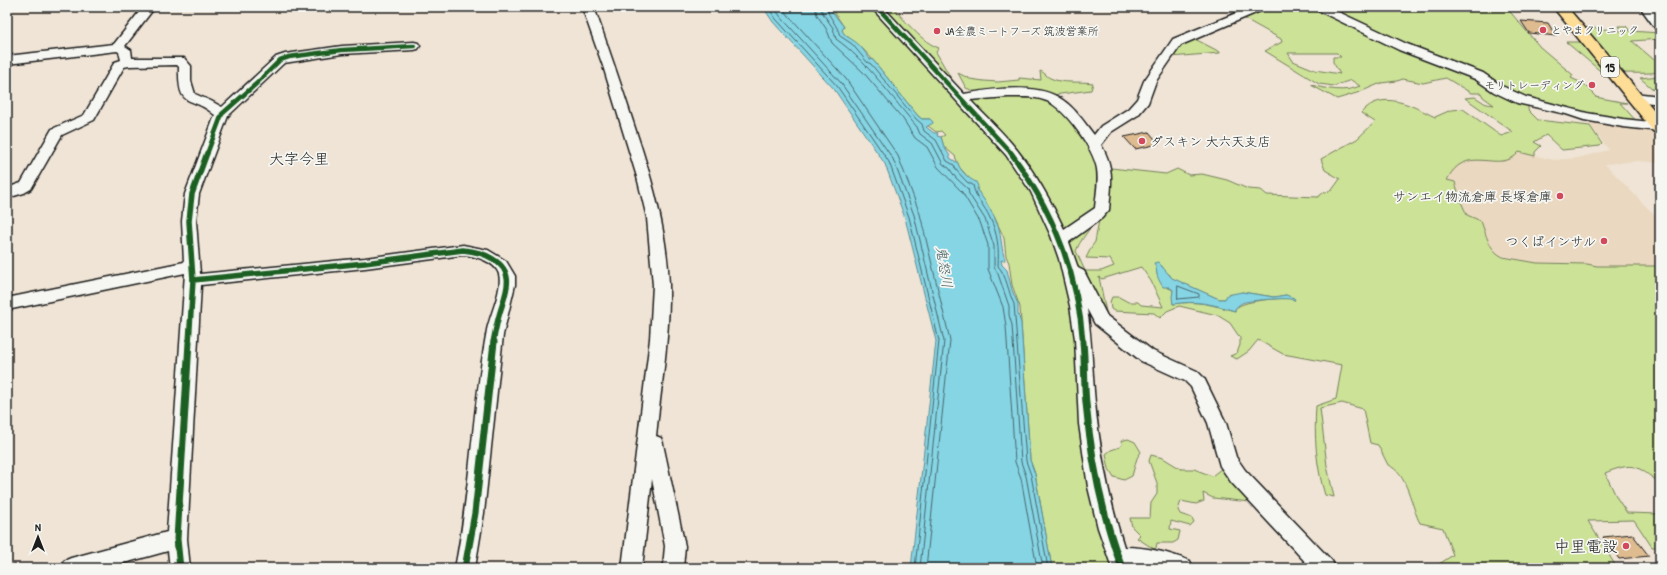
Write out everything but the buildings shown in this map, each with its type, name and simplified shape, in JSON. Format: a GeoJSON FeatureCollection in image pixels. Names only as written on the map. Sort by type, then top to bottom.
{"type":"FeatureCollection","features":[{"type":"Feature","properties":{"kind":"main road","name":"15"},"geometry":{"type":"LineString","coordinates":[[1560,7],[1660,127]]}},
{"type":"Feature","properties":{"kind":"street"},"geometry":{"type":"LineString","coordinates":[[118,47],[149,7]]}},
{"type":"Feature","properties":{"kind":"street"},"geometry":{"type":"LineString","coordinates":[[588,7],[609,66],[644,177],[654,218],[658,248],[661,293],[658,339],[632,568]]}},
{"type":"Feature","properties":{"kind":"street"},"geometry":{"type":"LineString","coordinates":[[877,7],[1011,152],[1024,168],[1042,199],[1061,240],[1071,271],[1082,329],[1086,402],[1092,457],[1102,507],[1120,562],[1140,556],[1183,568]]}},
{"type":"Feature","properties":{"kind":"street"},"geometry":{"type":"LineString","coordinates":[[1094,144],[1106,129],[1133,112],[1143,100],[1150,81],[1177,42],[1234,16],[1261,7]]}},
{"type":"Feature","properties":{"kind":"street"},"geometry":{"type":"LineString","coordinates":[[1319,7],[1403,47],[1479,76],[1498,89],[1522,100],[1570,111],[1584,116],[1623,124],[1660,127]]}},
{"type":"Feature","properties":{"kind":"street"},"geometry":{"type":"LineString","coordinates":[[1646,7],[1660,26]]}},
{"type":"Feature","properties":{"kind":"street"},"geometry":{"type":"LineString","coordinates":[[180,568],[177,539],[193,273],[188,221],[192,194],[222,114],[256,84],[280,60],[289,57],[357,49],[414,46]]}},
{"type":"Feature","properties":{"kind":"street"},"geometry":{"type":"LineString","coordinates":[[7,60],[118,47],[125,50],[127,62]]}},
{"type":"Feature","properties":{"kind":"street"},"geometry":{"type":"LineString","coordinates":[[7,193],[19,190],[26,186],[57,132],[64,127],[84,121],[89,117],[119,65],[127,62],[180,61],[185,66],[184,86],[186,93],[194,99],[212,106],[222,114]]}},
{"type":"Feature","properties":{"kind":"street"},"geometry":{"type":"LineString","coordinates":[[962,98],[984,94],[1004,93],[1034,94],[1052,98],[1063,106],[1094,144],[1104,164],[1105,178],[1102,210],[1094,218],[1071,230],[1061,240]]}},
{"type":"Feature","properties":{"kind":"street"},"geometry":{"type":"LineString","coordinates":[[1634,97],[1660,100]]}},
{"type":"Feature","properties":{"kind":"street"},"geometry":{"type":"LineString","coordinates":[[7,304],[193,273],[365,263],[462,250],[471,250],[497,262],[502,266],[507,275],[507,285],[496,325],[491,356],[475,515],[464,568]]}},
{"type":"Feature","properties":{"kind":"street"},"geometry":{"type":"LineString","coordinates":[[1071,271],[1078,275],[1101,320],[1147,356],[1191,376],[1198,383],[1217,423],[1227,460],[1238,476],[1325,568]]}},
{"type":"Feature","properties":{"kind":"street"},"geometry":{"type":"LineString","coordinates":[[647,440],[654,444],[675,546],[675,561]]}},
{"type":"Feature","properties":{"kind":"street"},"geometry":{"type":"LineString","coordinates":[[71,568],[177,539]]}},
{"type":"Feature","properties":{"kind":"shaded area"},"geometry":{"type":"Polygon","coordinates":[[[1590,117],[1653,126],[1660,135],[1660,163],[1638,161],[1605,164],[1660,221],[1660,266],[1597,266],[1587,264],[1537,263],[1499,255],[1491,247],[1481,221],[1467,215],[1455,182],[1447,180],[1449,175],[1457,165],[1473,159],[1499,162],[1519,152],[1554,160],[1578,158],[1609,150],[1589,124],[1590,117]]]}},
{"type":"Feature","properties":{"kind":"green space"},"geometry":{"type":"Polygon","coordinates":[[[828,7],[873,7],[968,110],[1029,181],[1061,256],[1116,568],[1052,568],[1035,474],[1030,460],[1020,307],[1012,285],[1004,238],[994,216],[970,179],[959,167],[955,156],[944,147],[941,137],[945,135],[941,131],[936,132],[927,125],[930,119],[922,119],[918,116],[873,60],[862,48],[843,33],[842,30],[844,27],[832,9],[828,7]]]}},
{"type":"Feature","properties":{"kind":"green space"},"geometry":{"type":"Polygon","coordinates":[[[881,7],[893,7],[920,36],[939,48],[936,52],[956,87],[881,7]]]}},
{"type":"Feature","properties":{"kind":"green space"},"geometry":{"type":"Polygon","coordinates":[[[1246,7],[1506,7],[1540,47],[1573,75],[1571,78],[1584,84],[1596,96],[1595,97],[1627,103],[1620,103],[1638,123],[1528,105],[1528,110],[1538,120],[1590,126],[1602,144],[1600,146],[1562,150],[1546,135],[1534,142],[1541,146],[1535,152],[1535,156],[1519,152],[1511,158],[1502,161],[1473,160],[1464,163],[1455,169],[1447,180],[1455,182],[1467,215],[1481,221],[1486,237],[1494,251],[1503,257],[1537,263],[1587,264],[1597,266],[1660,266],[1660,483],[1635,467],[1623,467],[1605,473],[1617,498],[1627,513],[1660,514],[1660,547],[1652,547],[1634,520],[1588,521],[1617,568],[1433,568],[1453,555],[1443,528],[1420,523],[1405,483],[1400,475],[1395,469],[1388,465],[1378,445],[1370,443],[1363,409],[1342,403],[1320,408],[1327,466],[1334,497],[1325,495],[1316,451],[1316,406],[1336,399],[1342,365],[1283,354],[1258,340],[1249,351],[1237,359],[1230,356],[1237,353],[1240,345],[1240,338],[1230,323],[1217,315],[1179,306],[1167,311],[1160,318],[1154,313],[1114,311],[1111,309],[1110,302],[1112,297],[1119,297],[1128,302],[1138,302],[1141,305],[1163,307],[1151,281],[1141,267],[1102,279],[1099,277],[1106,312],[1102,318],[1068,248],[1075,231],[1093,223],[1076,251],[1085,271],[1101,271],[1114,266],[1110,259],[1086,258],[1095,242],[1108,171],[1111,168],[1166,174],[1177,169],[1189,175],[1202,174],[1227,180],[1248,189],[1261,190],[1267,195],[1318,197],[1323,193],[1332,190],[1340,179],[1325,170],[1321,159],[1357,139],[1375,122],[1361,113],[1369,106],[1378,102],[1388,100],[1407,104],[1435,117],[1451,110],[1463,109],[1501,136],[1513,132],[1465,98],[1475,97],[1486,104],[1494,105],[1483,97],[1481,93],[1471,93],[1446,78],[1423,83],[1403,79],[1381,83],[1360,92],[1337,99],[1311,85],[1342,90],[1360,86],[1351,80],[1334,86],[1319,84],[1265,51],[1282,42],[1281,39],[1245,19],[1242,16],[1242,10],[1246,7]],[[1288,53],[1293,61],[1315,70],[1340,74],[1333,62],[1333,57],[1341,57],[1337,53],[1288,53]],[[1162,266],[1157,270],[1157,274],[1162,285],[1173,290],[1173,304],[1197,303],[1235,311],[1235,309],[1239,306],[1252,302],[1288,298],[1295,300],[1286,295],[1274,297],[1242,292],[1225,299],[1219,299],[1171,278],[1162,266]]]}},
{"type":"Feature","properties":{"kind":"green space"},"geometry":{"type":"Polygon","coordinates":[[[1619,26],[1626,26],[1630,31],[1660,33],[1660,39],[1632,41],[1660,65],[1660,72],[1622,73],[1583,27],[1622,31],[1619,26]]]}},
{"type":"Feature","properties":{"kind":"green space"},"geometry":{"type":"Polygon","coordinates":[[[1191,37],[1220,53],[1170,57],[1181,43],[1191,37]]]}},
{"type":"Feature","properties":{"kind":"green space"},"geometry":{"type":"Polygon","coordinates":[[[1566,42],[1582,42],[1609,75],[1605,75],[1566,42]]]}},
{"type":"Feature","properties":{"kind":"green space"},"geometry":{"type":"Polygon","coordinates":[[[1040,71],[1055,80],[1065,82],[1093,83],[1091,90],[1053,95],[976,92],[966,88],[958,73],[970,79],[998,82],[1019,80],[1019,78],[1041,80],[1040,71]]]}},
{"type":"Feature","properties":{"kind":"green space"},"geometry":{"type":"Polygon","coordinates":[[[1660,76],[1660,95],[1640,78],[1660,76]]]}},
{"type":"Feature","properties":{"kind":"green space"},"geometry":{"type":"Polygon","coordinates":[[[987,96],[1038,97],[1058,105],[1074,124],[1099,164],[1096,211],[1062,232],[971,103],[972,101],[987,96]]]}},
{"type":"Feature","properties":{"kind":"green space"},"geometry":{"type":"Polygon","coordinates":[[[1128,439],[1135,442],[1141,452],[1137,458],[1132,476],[1124,480],[1114,477],[1109,469],[1106,454],[1111,450],[1120,447],[1122,444],[1121,441],[1128,439]]]}},
{"type":"Feature","properties":{"kind":"green space"},"geometry":{"type":"Polygon","coordinates":[[[1151,455],[1163,458],[1181,469],[1194,469],[1212,476],[1222,468],[1259,503],[1213,498],[1203,493],[1204,501],[1196,504],[1181,501],[1178,510],[1180,514],[1192,518],[1194,522],[1190,526],[1171,521],[1170,529],[1180,531],[1178,540],[1173,543],[1157,543],[1156,548],[1154,549],[1137,538],[1140,535],[1132,527],[1130,518],[1150,518],[1151,503],[1157,494],[1157,483],[1149,461],[1151,455]]]}},
{"type":"Feature","properties":{"kind":"water","name":"鬼怒川"},"geometry":{"type":"Polygon","coordinates":[[[763,7],[822,7],[830,9],[844,27],[842,30],[844,34],[859,45],[870,59],[873,60],[918,116],[922,119],[930,119],[933,122],[926,127],[934,133],[938,133],[937,136],[941,137],[950,158],[958,163],[965,174],[976,182],[978,186],[977,190],[992,213],[999,229],[1005,259],[1004,261],[1001,260],[1002,265],[1007,270],[1012,290],[1018,304],[1018,314],[1021,323],[1030,460],[1035,474],[1052,568],[911,568],[936,341],[905,218],[885,164],[834,89],[773,22],[763,7]]]}},
{"type":"Feature","properties":{"kind":"water"},"geometry":{"type":"Polygon","coordinates":[[[1158,262],[1172,278],[1219,299],[1225,299],[1227,295],[1242,292],[1274,297],[1286,295],[1294,298],[1295,300],[1278,299],[1245,302],[1238,305],[1235,311],[1204,303],[1190,302],[1173,304],[1173,290],[1169,287],[1163,287],[1158,277],[1154,263],[1158,262]]]}},
{"type":"Feature","properties":{"kind":"cycle path"},"geometry":{"type":"LineString","coordinates":[[877,7],[1011,152],[1038,192],[1059,236],[1074,282],[1079,306],[1083,339],[1085,394],[1094,466],[1108,528],[1122,568]]}},
{"type":"Feature","properties":{"kind":"cycle path"},"geometry":{"type":"LineString","coordinates":[[180,568],[177,539],[193,280],[189,221],[192,194],[222,114],[256,84],[280,60],[289,57],[342,50],[414,46]]}},
{"type":"Feature","properties":{"kind":"cycle path"},"geometry":{"type":"LineString","coordinates":[[193,280],[365,263],[463,250],[469,250],[482,254],[495,260],[501,265],[505,270],[508,281],[499,314],[489,375],[475,513],[465,568]]}},
{"type":"Feature","properties":{"kind":"place","name":"とやまクリニック"},"geometry":{"type":"Point","coordinates":[1543,30]}},
{"type":"Feature","properties":{"kind":"place","name":"JA全農ミートフーズ 筑波営業所"},"geometry":{"type":"Point","coordinates":[937,31]}},
{"type":"Feature","properties":{"kind":"place","name":"モリトレーディング"},"geometry":{"type":"Point","coordinates":[1592,85]}},
{"type":"Feature","properties":{"kind":"place","name":"ダスキン 大六天支店"},"geometry":{"type":"Point","coordinates":[1142,141]}},
{"type":"Feature","properties":{"kind":"place","name":"サンエイ物流倉庫 長塚倉庫"},"geometry":{"type":"Point","coordinates":[1560,196]}},
{"type":"Feature","properties":{"kind":"place","name":"つくばインサル"},"geometry":{"type":"Point","coordinates":[1604,241]}},
{"type":"Feature","properties":{"kind":"place","name":"中里電設"},"geometry":{"type":"Point","coordinates":[1626,546]}},
{"type":"Feature","properties":{"kind":"district","name":"大字今里"},"geometry":{"type":"Point","coordinates":[299,158]}}]}
